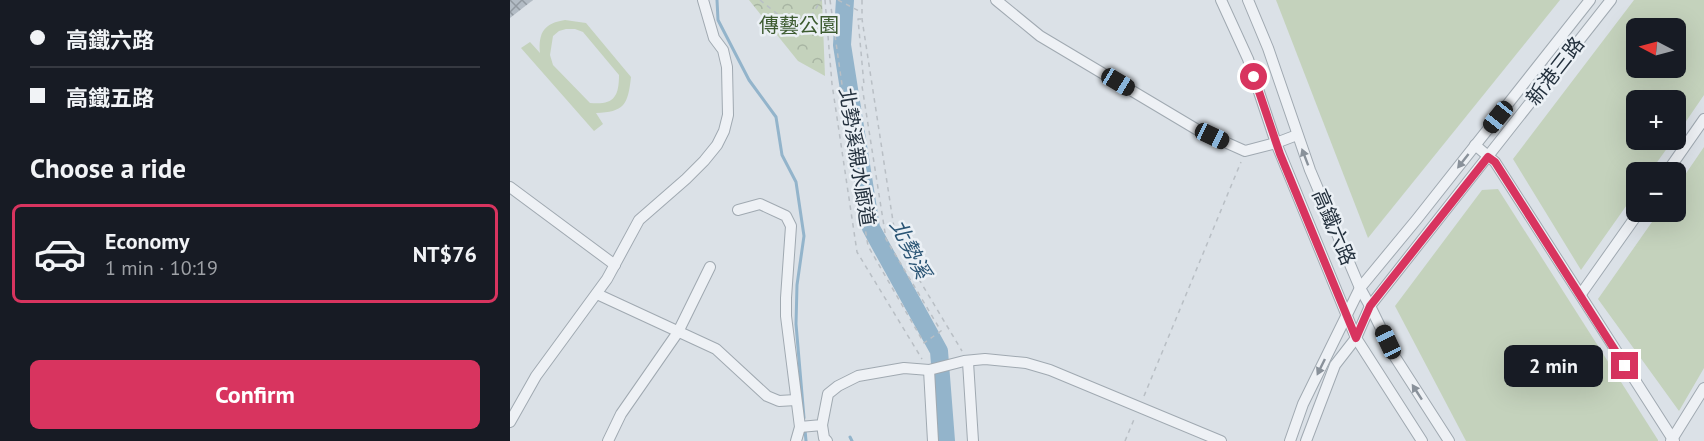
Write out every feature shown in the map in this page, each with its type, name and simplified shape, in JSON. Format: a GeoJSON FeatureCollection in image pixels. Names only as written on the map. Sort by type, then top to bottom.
{"type":"FeatureCollection","features":[{"type":"Feature","properties":{"kind":"street"},"geometry":{"type":"LineString","coordinates":[[510,422],[536,376],[597,294],[639,220],[704,161],[717,145],[724,131],[728,115],[727,67],[723,50],[714,38],[703,0]]}},
{"type":"Feature","properties":{"kind":"street"},"geometry":{"type":"LineString","coordinates":[[996,0],[1040,36],[1196,129],[1245,152],[1297,135]]}},
{"type":"Feature","properties":{"kind":"street","name":"高鐵六路"},"geometry":{"type":"LineString","coordinates":[[1221,0],[1248,58],[1276,143],[1356,338],[1422,441]]}},
{"type":"Feature","properties":{"kind":"street","name":"高鐵六路"},"geometry":{"type":"LineString","coordinates":[[1248,0],[1268,48],[1310,170],[1360,288],[1395,357],[1449,441]]}},
{"type":"Feature","properties":{"kind":"street","name":"新港三路"},"geometry":{"type":"LineString","coordinates":[[1290,441],[1303,404],[1360,288],[1590,0]]}},
{"type":"Feature","properties":{"kind":"street","name":"新港三路"},"geometry":{"type":"LineString","coordinates":[[1306,441],[1335,365],[1356,338],[1370,306],[1611,0]]}},
{"type":"Feature","properties":{"kind":"street"},"geometry":{"type":"LineString","coordinates":[[1674,162],[1704,119]]}},
{"type":"Feature","properties":{"kind":"street"},"geometry":{"type":"LineString","coordinates":[[1475,145],[1495,162],[1581,294],[1672,441],[1704,388]]}},
{"type":"Feature","properties":{"kind":"street"},"geometry":{"type":"LineString","coordinates":[[510,187],[615,265]]}},
{"type":"Feature","properties":{"kind":"street"},"geometry":{"type":"LineString","coordinates":[[738,210],[760,204],[786,216],[791,226],[786,316],[796,400],[803,427],[796,441]]}},
{"type":"Feature","properties":{"kind":"street"},"geometry":{"type":"LineString","coordinates":[[1581,294],[1632,222]]}},
{"type":"Feature","properties":{"kind":"street"},"geometry":{"type":"LineString","coordinates":[[608,441],[621,414],[678,332],[710,267]]}},
{"type":"Feature","properties":{"kind":"street"},"geometry":{"type":"LineString","coordinates":[[597,294],[716,349],[767,396],[780,401],[796,400]]}},
{"type":"Feature","properties":{"kind":"street"},"geometry":{"type":"LineString","coordinates":[[827,441],[824,438],[822,425],[828,394],[838,386],[858,376],[903,368],[929,370],[985,359],[1026,363],[1050,370],[1221,441]]}},
{"type":"Feature","properties":{"kind":"street"},"geometry":{"type":"LineString","coordinates":[[966,362],[973,441]]}},
{"type":"Feature","properties":{"kind":"street"},"geometry":{"type":"LineString","coordinates":[[929,370],[933,441]]}},
{"type":"Feature","properties":{"kind":"street"},"geometry":{"type":"LineString","coordinates":[[803,427],[822,425]]}},
{"type":"Feature","properties":{"kind":"path"},"geometry":{"type":"LineString","coordinates":[[760,0],[801,33],[821,0]]}},
{"type":"Feature","properties":{"kind":"path","name":"北勢溪親水廊道"},"geometry":{"type":"LineString","coordinates":[[825,0],[832,84],[857,252],[929,370]]}},
{"type":"Feature","properties":{"kind":"path"},"geometry":{"type":"LineString","coordinates":[[830,0],[867,246],[924,344],[941,331],[886,239],[862,86],[864,85],[858,19],[862,19]]}},
{"type":"Feature","properties":{"kind":"path"},"geometry":{"type":"LineString","coordinates":[[838,0],[861,12]]}},
{"type":"Feature","properties":{"kind":"path"},"geometry":{"type":"LineString","coordinates":[[862,0],[861,12],[896,241],[966,362]]}},
{"type":"Feature","properties":{"kind":"path"},"geometry":{"type":"LineString","coordinates":[[1125,441],[1245,152]]}},
{"type":"Feature","properties":{"kind":"green space","name":"傳藝公園"},"geometry":{"type":"Polygon","coordinates":[[[749,0],[822,0],[825,76],[798,61],[749,0]]]}},
{"type":"Feature","properties":{"kind":"green space"},"geometry":{"type":"Polygon","coordinates":[[[1276,0],[1560,0],[1368,238],[1276,0]]]}},
{"type":"Feature","properties":{"kind":"green space"},"geometry":{"type":"Polygon","coordinates":[[[1634,0],[1704,0],[1704,95],[1686,121],[1686,90],[1626,90],[1626,150],[1666,150],[1657,162],[1626,162],[1626,206],[1581,270],[1513,159],[1634,0]]]}},
{"type":"Feature","properties":{"kind":"green space"},"geometry":{"type":"Polygon","coordinates":[[[558,21],[586,23],[631,77],[623,105],[613,111],[596,113],[603,124],[594,131],[521,48],[530,42],[540,53],[540,39],[544,30],[558,21]],[[575,29],[559,31],[553,36],[550,55],[553,65],[590,103],[609,101],[618,89],[619,75],[583,32],[575,29]]]}},
{"type":"Feature","properties":{"kind":"green space"},"geometry":{"type":"Polygon","coordinates":[[[1704,147],[1704,368],[1679,411],[1598,299],[1652,222],[1686,222],[1686,173],[1704,147]]]}},
{"type":"Feature","properties":{"kind":"green space"},"geometry":{"type":"Polygon","coordinates":[[[1498,189],[1658,441],[1466,441],[1395,306],[1482,190],[1498,189]]]}},
{"type":"Feature","properties":{"kind":"building"},"geometry":{"type":"Polygon","coordinates":[[[510,0],[533,0],[510,18],[510,0]]]}},
{"type":"Feature","properties":{"kind":"waterway"},"geometry":{"type":"LineString","coordinates":[[717,0],[718,20],[749,80],[776,117],[782,155],[796,182],[804,236],[797,285],[796,324],[804,418]]}},
{"type":"Feature","properties":{"kind":"waterway","name":"北勢溪"},"geometry":{"type":"LineString","coordinates":[[845,0],[842,45],[871,228],[939,351],[946,441]]}},
{"type":"Feature","properties":{"kind":"waterway"},"geometry":{"type":"LineString","coordinates":[[805,430],[806,441]]}},
{"type":"Feature","properties":{"kind":"waterway"},"geometry":{"type":"LineString","coordinates":[[850,437],[852,441]]}},
{"type":"Feature","properties":{"kind":"route"},"geometry":{"type":"LineString","coordinates":[[1254,77],[1280,154],[1356,338],[1370,306],[1488,157],[1495,162],[1625,366]]}}]}
